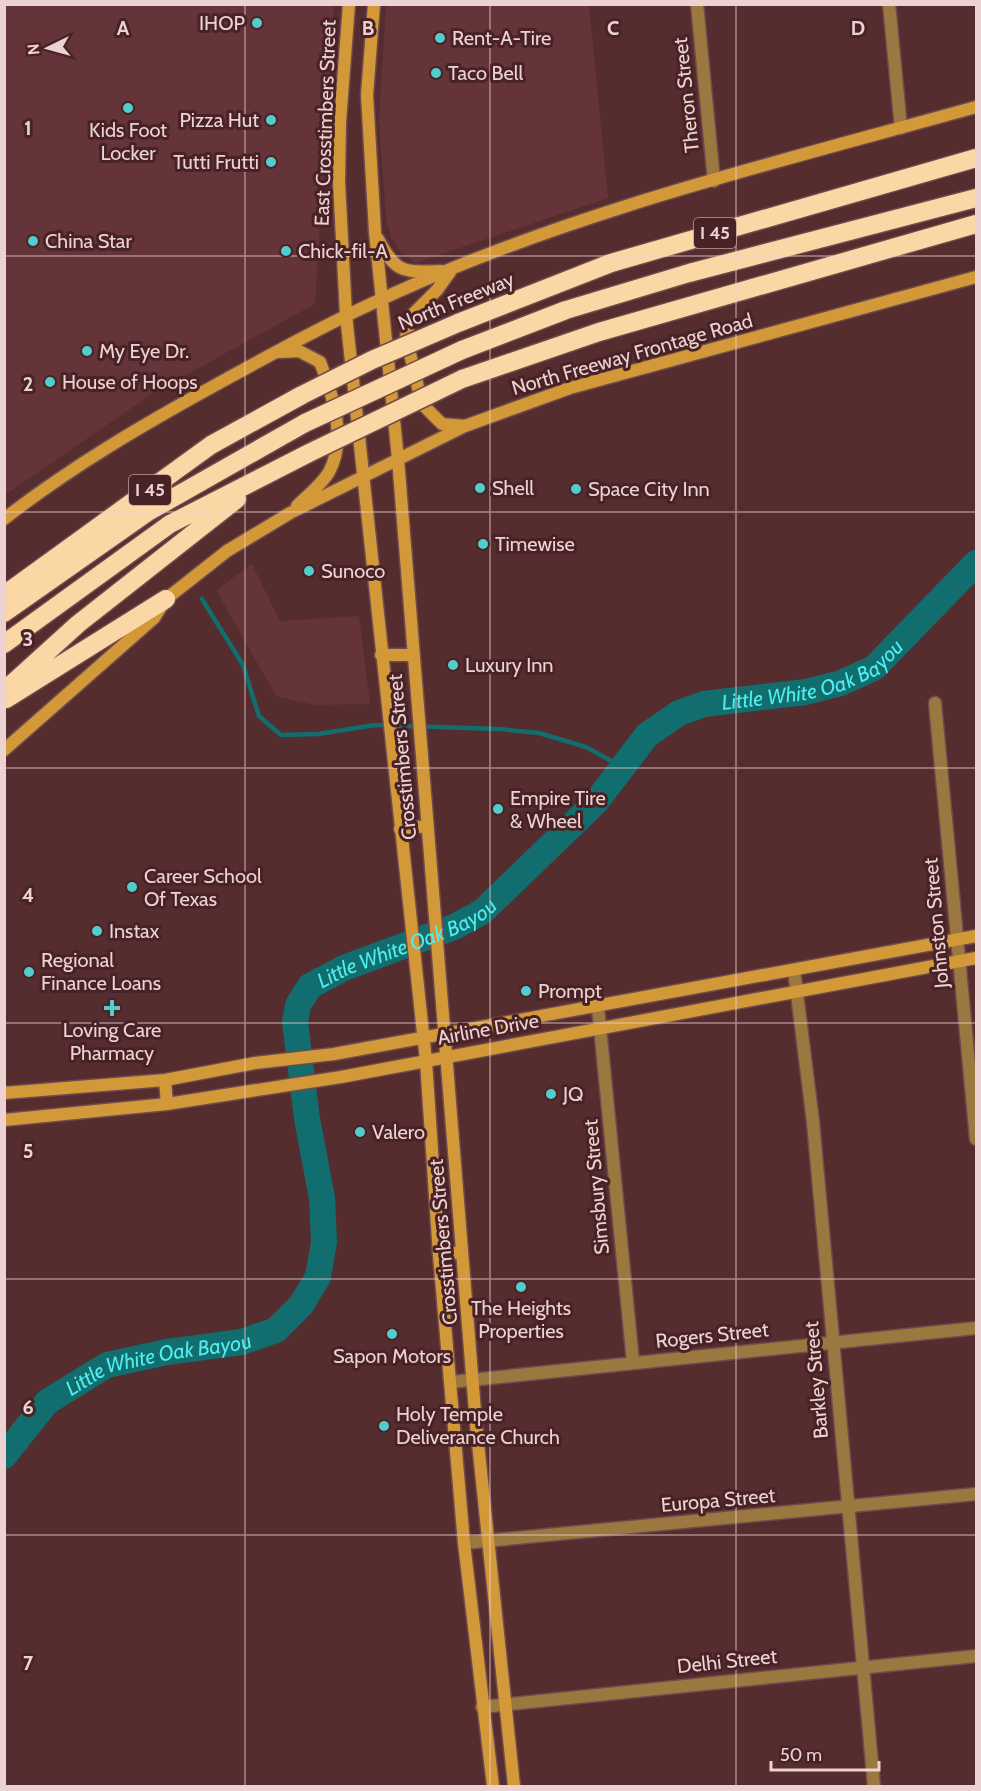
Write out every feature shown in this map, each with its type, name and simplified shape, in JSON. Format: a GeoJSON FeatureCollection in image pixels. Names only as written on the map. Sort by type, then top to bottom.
{"type":"FeatureCollection","features":[{"type":"Feature","properties":{"kind":"highway","name":"North Freeway"},"geometry":{"type":"LineString","coordinates":[[4,595],[212,445],[302,395],[372,360],[611,262],[976,158]]}},
{"type":"Feature","properties":{"kind":"highway"},"geometry":{"type":"LineString","coordinates":[[4,613],[148,512],[304,423],[462,350],[566,310],[689,273],[976,198]]}},
{"type":"Feature","properties":{"kind":"highway"},"geometry":{"type":"LineString","coordinates":[[941,208],[976,203]]}},
{"type":"Feature","properties":{"kind":"highway","name":"I 45"},"geometry":{"type":"LineString","coordinates":[[4,644],[170,524],[278,468],[462,379],[599,332],[976,224]]}},
{"type":"Feature","properties":{"kind":"highway"},"geometry":{"type":"LineString","coordinates":[[4,691],[78,624],[278,468]]}},
{"type":"Feature","properties":{"kind":"highway"},"geometry":{"type":"LineString","coordinates":[[4,700],[165,599]]}},
{"type":"Feature","properties":{"kind":"main road","name":"East Crosstimbers Street"},"geometry":{"type":"LineString","coordinates":[[346,315],[339,182],[349,4]]}},
{"type":"Feature","properties":{"kind":"main road","name":"East Crosstimbers Street"},"geometry":{"type":"LineString","coordinates":[[374,4],[367,130],[381,299]]}},
{"type":"Feature","properties":{"kind":"main road"},"geometry":{"type":"LineString","coordinates":[[345,61],[369,63]]}},
{"type":"Feature","properties":{"kind":"main road"},"geometry":{"type":"LineString","coordinates":[[4,519],[87,460],[147,422],[346,315],[381,299],[510,247],[714,181],[976,107]]}},
{"type":"Feature","properties":{"kind":"main road"},"geometry":{"type":"LineString","coordinates":[[375,232],[389,261],[398,267],[419,272],[451,271]]}},
{"type":"Feature","properties":{"kind":"main road"},"geometry":{"type":"LineString","coordinates":[[451,271],[437,290],[410,316],[406,337],[422,404],[442,424],[465,426]]}},
{"type":"Feature","properties":{"kind":"main road","name":"North Freeway Frontage Road"},"geometry":{"type":"LineString","coordinates":[[4,750],[154,618],[165,599],[227,551],[290,513],[363,475],[465,426],[570,388],[976,277]]}},
{"type":"Feature","properties":{"kind":"main road","name":"Crosstimbers Street"},"geometry":{"type":"LineString","coordinates":[[381,299],[398,459],[420,753],[446,1033],[473,1379],[514,1786]]}},
{"type":"Feature","properties":{"kind":"main road","name":"Crosstimbers Street"},"geometry":{"type":"LineString","coordinates":[[346,315],[426,1061],[439,1255],[464,1543],[493,1786]]}},
{"type":"Feature","properties":{"kind":"main road"},"geometry":{"type":"LineString","coordinates":[[276,352],[299,351],[320,362],[331,392],[339,448],[328,474],[290,513]]}},
{"type":"Feature","properties":{"kind":"main road"},"geometry":{"type":"LineString","coordinates":[[381,655],[414,655]]}},
{"type":"Feature","properties":{"kind":"main road"},"geometry":{"type":"LineString","coordinates":[[400,829],[427,826]]}},
{"type":"Feature","properties":{"kind":"main road","name":"Airline Drive"},"geometry":{"type":"LineString","coordinates":[[4,1093],[165,1080],[255,1064],[333,1054],[976,936]]}},
{"type":"Feature","properties":{"kind":"main road","name":"Airline Drive"},"geometry":{"type":"LineString","coordinates":[[4,1120],[167,1104],[341,1077],[976,958]]}},
{"type":"Feature","properties":{"kind":"main road"},"geometry":{"type":"LineString","coordinates":[[165,1080],[167,1104]]}},
{"type":"Feature","properties":{"kind":"main road"},"geometry":{"type":"LineString","coordinates":[[439,1255],[462,1252]]}},
{"type":"Feature","properties":{"kind":"street","name":"Theron Street"},"geometry":{"type":"LineString","coordinates":[[696,4],[714,181]]}},
{"type":"Feature","properties":{"kind":"street"},"geometry":{"type":"LineString","coordinates":[[889,4],[902,128]]}},
{"type":"Feature","properties":{"kind":"street","name":"Johnston Street"},"geometry":{"type":"LineString","coordinates":[[935,703],[976,1139]]}},
{"type":"Feature","properties":{"kind":"street","name":"Barkley Street"},"geometry":{"type":"LineString","coordinates":[[794,970],[799,990],[874,1786]]}},
{"type":"Feature","properties":{"kind":"street","name":"Simsbury Street"},"geometry":{"type":"LineString","coordinates":[[598,1007],[633,1362]]}},
{"type":"Feature","properties":{"kind":"street","name":"Rogers Street"},"geometry":{"type":"LineString","coordinates":[[451,1382],[976,1328]]}},
{"type":"Feature","properties":{"kind":"street","name":"Europa Street"},"geometry":{"type":"LineString","coordinates":[[464,1543],[976,1494]]}},
{"type":"Feature","properties":{"kind":"street","name":"Delhi Street"},"geometry":{"type":"LineString","coordinates":[[482,1707],[976,1656]]}},
{"type":"Feature","properties":{"kind":"shaded area"},"geometry":{"type":"Polygon","coordinates":[[[5,4],[334,5],[315,304],[155,392],[5,495],[5,4]]]}},
{"type":"Feature","properties":{"kind":"shaded area"},"geometry":{"type":"Polygon","coordinates":[[[386,5],[589,5],[608,198],[415,263],[400,251],[391,238],[386,219],[379,119],[386,5]]]}},
{"type":"Feature","properties":{"kind":"shaded area"},"geometry":{"type":"Polygon","coordinates":[[[252,564],[280,621],[359,616],[370,704],[315,705],[276,696],[216,590],[252,564]]]}},
{"type":"Feature","properties":{"kind":"waterway","name":"Little White Oak Bayou"},"geometry":{"type":"LineString","coordinates":[[4,1456],[47,1402],[107,1365],[167,1352],[242,1342],[276,1330],[301,1305],[318,1277],[324,1242],[322,1198],[307,1119],[295,1022],[298,1005],[310,986],[344,968],[454,927],[482,912],[596,802],[647,735],[679,713],[704,704],[806,692],[841,683],[874,668],[976,563]]}},
{"type":"Feature","properties":{"kind":"waterway"},"geometry":{"type":"LineString","coordinates":[[202,599],[243,665],[259,716],[281,735],[318,734],[375,725],[499,729],[539,733],[586,747],[622,767]]}},
{"type":"Feature","properties":{"kind":"place","name":"IHOP"},"geometry":{"type":"Point","coordinates":[257,23]}},
{"type":"Feature","properties":{"kind":"place","name":"Rent-A-Tire"},"geometry":{"type":"Point","coordinates":[440,38]}},
{"type":"Feature","properties":{"kind":"place","name":"Taco Bell"},"geometry":{"type":"Point","coordinates":[436,73]}},
{"type":"Feature","properties":{"kind":"place","name":"Kids Foot Locker"},"geometry":{"type":"Point","coordinates":[128,108]}},
{"type":"Feature","properties":{"kind":"place","name":"Pizza Hut"},"geometry":{"type":"Point","coordinates":[271,120]}},
{"type":"Feature","properties":{"kind":"place","name":"Tutti Frutti"},"geometry":{"type":"Point","coordinates":[271,162]}},
{"type":"Feature","properties":{"kind":"place","name":"China Star"},"geometry":{"type":"Point","coordinates":[33,241]}},
{"type":"Feature","properties":{"kind":"place","name":"Chick-fil-A"},"geometry":{"type":"Point","coordinates":[286,251]}},
{"type":"Feature","properties":{"kind":"place","name":"My Eye Dr."},"geometry":{"type":"Point","coordinates":[87,351]}},
{"type":"Feature","properties":{"kind":"place","name":"House of Hoops"},"geometry":{"type":"Point","coordinates":[50,382]}},
{"type":"Feature","properties":{"kind":"place","name":"Shell"},"geometry":{"type":"Point","coordinates":[480,488]}},
{"type":"Feature","properties":{"kind":"place","name":"Space City Inn"},"geometry":{"type":"Point","coordinates":[576,489]}},
{"type":"Feature","properties":{"kind":"place","name":"Timewise"},"geometry":{"type":"Point","coordinates":[483,544]}},
{"type":"Feature","properties":{"kind":"place","name":"Sunoco"},"geometry":{"type":"Point","coordinates":[309,571]}},
{"type":"Feature","properties":{"kind":"place","name":"Luxury Inn"},"geometry":{"type":"Point","coordinates":[453,665]}},
{"type":"Feature","properties":{"kind":"place","name":"Empire Tire & Wheel"},"geometry":{"type":"Point","coordinates":[498,809]}},
{"type":"Feature","properties":{"kind":"place","name":"Career School Of Texas"},"geometry":{"type":"Point","coordinates":[132,887]}},
{"type":"Feature","properties":{"kind":"place","name":"Instax"},"geometry":{"type":"Point","coordinates":[97,931]}},
{"type":"Feature","properties":{"kind":"place","name":"Regional Finance Loans"},"geometry":{"type":"Point","coordinates":[29,972]}},
{"type":"Feature","properties":{"kind":"place","name":"Prompt"},"geometry":{"type":"Point","coordinates":[526,991]}},
{"type":"Feature","properties":{"kind":"place","name":"Loving Care Pharmacy"},"geometry":{"type":"Point","coordinates":[112,1008]}},
{"type":"Feature","properties":{"kind":"place","name":"JQ"},"geometry":{"type":"Point","coordinates":[551,1094]}},
{"type":"Feature","properties":{"kind":"place","name":"Valero"},"geometry":{"type":"Point","coordinates":[360,1132]}},
{"type":"Feature","properties":{"kind":"place","name":"The Heights Properties"},"geometry":{"type":"Point","coordinates":[521,1287]}},
{"type":"Feature","properties":{"kind":"place","name":"Sapon Motors"},"geometry":{"type":"Point","coordinates":[392,1334]}},
{"type":"Feature","properties":{"kind":"place","name":"Holy Temple Deliverance Church"},"geometry":{"type":"Point","coordinates":[384,1426]}}]}
